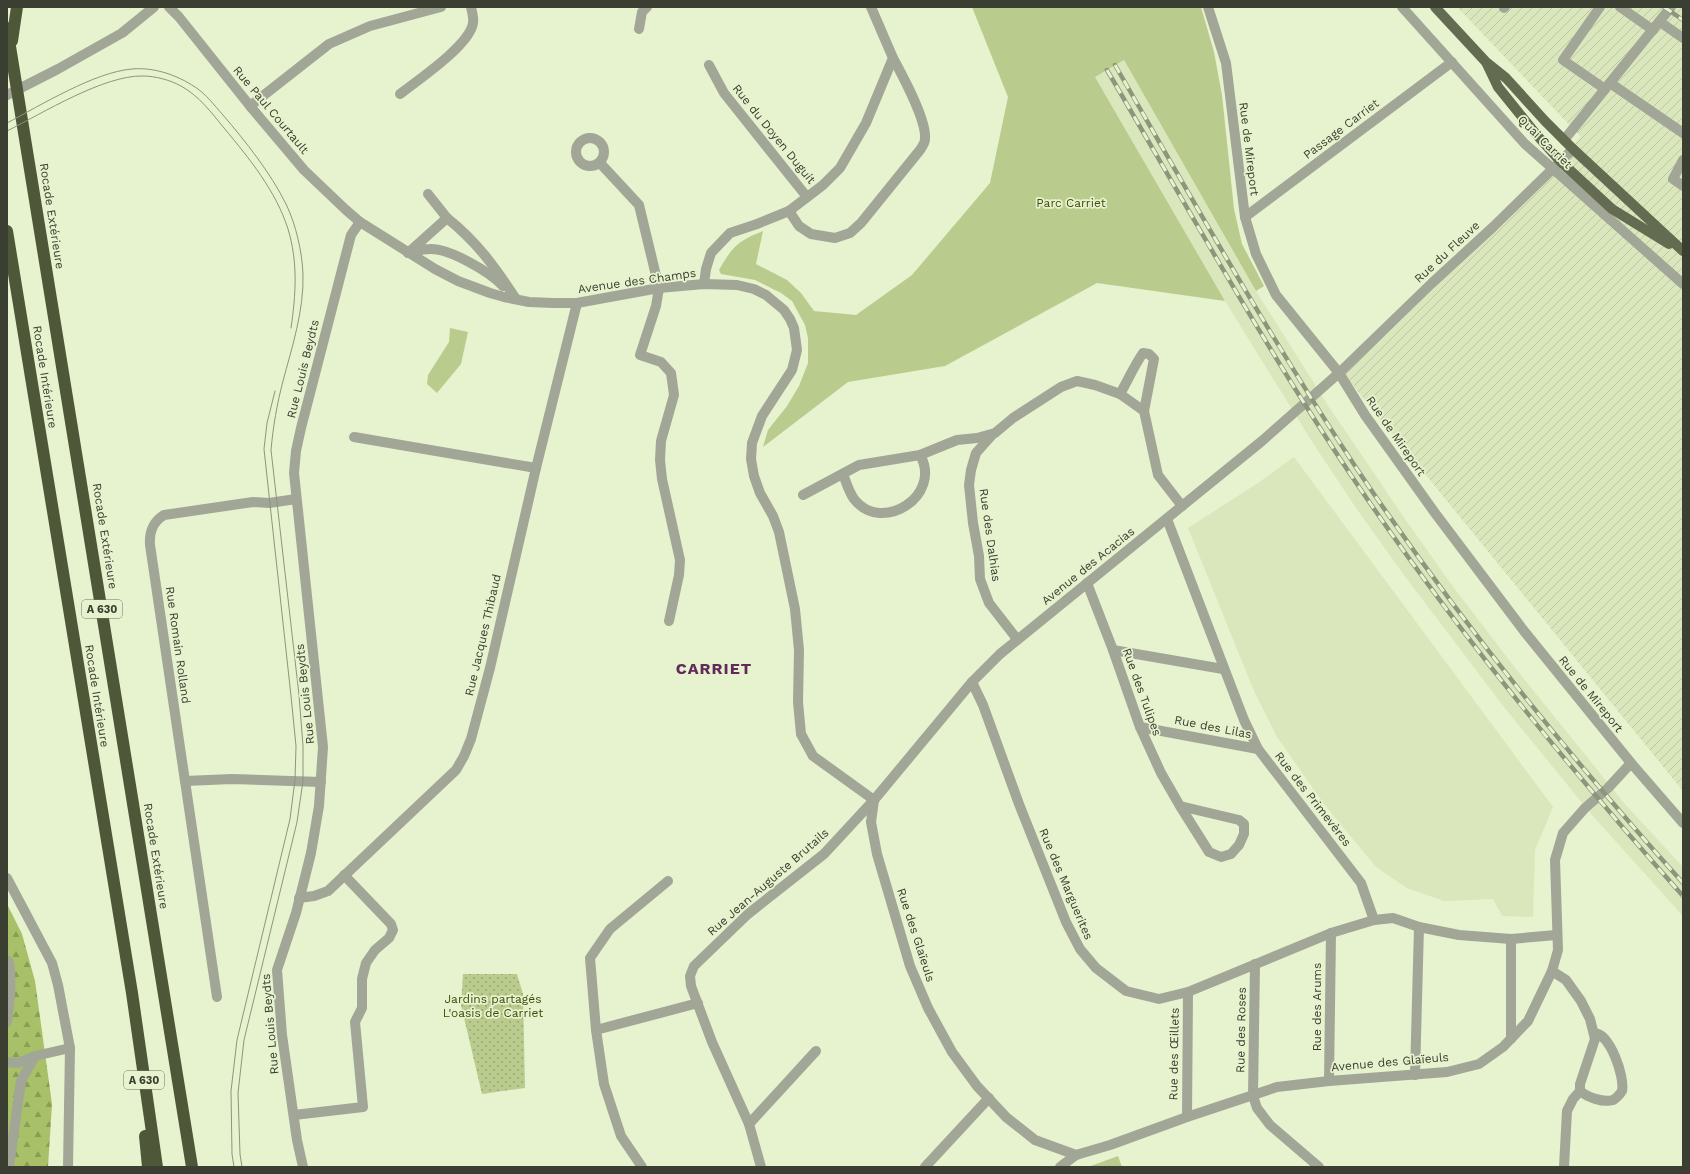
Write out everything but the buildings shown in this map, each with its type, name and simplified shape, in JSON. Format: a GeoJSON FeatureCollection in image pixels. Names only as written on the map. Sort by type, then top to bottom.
{"type":"FeatureCollection","features":[{"type":"Feature","properties":{"kind":"highway"},"geometry":{"type":"LineString","coordinates":[[11,52],[17,7]]}},
{"type":"Feature","properties":{"kind":"highway","name":"Rocade Extérieure"},"geometry":{"type":"LineString","coordinates":[[7,28],[192,1167]]}},
{"type":"Feature","properties":{"kind":"highway","name":"Rocade Intérieure"},"geometry":{"type":"LineString","coordinates":[[7,231],[132,993],[157,1167]]}},
{"type":"Feature","properties":{"kind":"highway"},"geometry":{"type":"LineString","coordinates":[[132,993],[148,1167]]}},
{"type":"Feature","properties":{"kind":"main road","name":"Quai Carriet"},"geometry":{"type":"LineString","coordinates":[[1435,7],[1486,62],[1506,78],[1572,148],[1683,252]]}},
{"type":"Feature","properties":{"kind":"main road","name":"Quai Carriet"},"geometry":{"type":"LineString","coordinates":[[1486,62],[1498,87],[1560,161],[1612,209],[1683,252]]}},
{"type":"Feature","properties":{"kind":"street"},"geometry":{"type":"LineString","coordinates":[[7,95],[58,70],[122,33],[154,7]]}},
{"type":"Feature","properties":{"kind":"street","name":"Rue Paul Courtault"},"geometry":{"type":"LineString","coordinates":[[169,7],[179,17],[250,106],[304,170],[360,222]]}},
{"type":"Feature","properties":{"kind":"street"},"geometry":{"type":"LineString","coordinates":[[250,106],[329,44],[370,26],[441,7]]}},
{"type":"Feature","properties":{"kind":"street"},"geometry":{"type":"LineString","coordinates":[[400,94],[457,49],[473,23],[471,7]]}},
{"type":"Feature","properties":{"kind":"street"},"geometry":{"type":"LineString","coordinates":[[639,30],[642,12],[647,7]]}},
{"type":"Feature","properties":{"kind":"street"},"geometry":{"type":"LineString","coordinates":[[789,211],[799,226],[811,234],[835,238],[850,233],[861,223],[920,150],[926,140],[924,126],[871,7]]}},
{"type":"Feature","properties":{"kind":"street","name":"Rue de Mireport"},"geometry":{"type":"LineString","coordinates":[[1208,7],[1226,63],[1245,217],[1256,254],[1276,295],[1339,373],[1365,416],[1435,513],[1524,631],[1630,763],[1683,823]]}},
{"type":"Feature","properties":{"kind":"street","name":"Quai Carriet"},"geometry":{"type":"LineString","coordinates":[[1402,7],[1525,144],[1683,284]]}},
{"type":"Feature","properties":{"kind":"street"},"geometry":{"type":"LineString","coordinates":[[1600,7],[1563,60],[1683,133]]}},
{"type":"Feature","properties":{"kind":"street"},"geometry":{"type":"LineString","coordinates":[[1620,7],[1658,23],[1683,38]]}},
{"type":"Feature","properties":{"kind":"street"},"geometry":{"type":"LineString","coordinates":[[1564,140],[1670,7]]}},
{"type":"Feature","properties":{"kind":"street"},"geometry":{"type":"LineString","coordinates":[[704,284],[706,269],[711,252],[730,233],[789,211],[823,185],[840,168],[866,123],[893,58]]}},
{"type":"Feature","properties":{"kind":"street","name":"Passage Carriet"},"geometry":{"type":"LineString","coordinates":[[1245,217],[1452,62]]}},
{"type":"Feature","properties":{"kind":"street","name":"Rue du Doyen Duguit"},"geometry":{"type":"LineString","coordinates":[[709,65],[724,93],[807,197]]}},
{"type":"Feature","properties":{"kind":"street","name":"Rue du Fleuve"},"geometry":{"type":"LineString","coordinates":[[1339,373],[1432,283],[1493,227],[1572,148]]}},
{"type":"Feature","properties":{"kind":"street"},"geometry":{"type":"LineString","coordinates":[[1683,160],[1673,179],[1683,186]]}},
{"type":"Feature","properties":{"kind":"street"},"geometry":{"type":"LineString","coordinates":[[600,163],[638,205],[659,288],[656,306],[640,355],[661,362],[671,372],[674,395],[661,441],[660,460],[662,479],[680,560],[679,575],[669,621]]}},
{"type":"Feature","properties":{"kind":"street"},"geometry":{"type":"LineString","coordinates":[[428,194],[447,218],[460,228],[486,255],[516,299]]}},
{"type":"Feature","properties":{"kind":"street"},"geometry":{"type":"LineString","coordinates":[[408,253],[447,218]]}},
{"type":"Feature","properties":{"kind":"street","name":"Avenue des Champs"},"geometry":{"type":"LineString","coordinates":[[360,222],[435,270],[458,281],[490,293],[529,302],[577,303],[659,288],[704,284],[737,286],[754,289],[766,295],[784,310],[794,328],[797,350],[792,370],[783,386],[762,416],[757,427],[752,443],[751,459],[760,493],[773,516],[779,532],[794,609],[798,650],[798,702],[801,734],[813,756],[874,800]]}},
{"type":"Feature","properties":{"kind":"street","name":"Rue Louis Beydts"},"geometry":{"type":"LineString","coordinates":[[303,1167],[282,1035],[277,970],[299,898],[311,852],[319,806],[323,746],[294,473],[296,451],[350,235],[360,222]]}},
{"type":"Feature","properties":{"kind":"street"},"geometry":{"type":"LineString","coordinates":[[408,253],[430,249],[444,250],[452,253],[496,278],[516,299]]}},
{"type":"Feature","properties":{"kind":"street","name":"Rue Jacques Thibaud"},"geometry":{"type":"LineString","coordinates":[[299,898],[314,896],[328,891],[456,770],[464,756],[471,739],[490,668],[536,468],[577,303]]}},
{"type":"Feature","properties":{"kind":"street"},"geometry":{"type":"LineString","coordinates":[[1120,394],[1128,381],[1135,364],[1143,353],[1150,354],[1154,359],[1144,411],[1158,475],[1182,506]]}},
{"type":"Feature","properties":{"kind":"street","name":"Avenue des Acacias"},"geometry":{"type":"LineString","coordinates":[[874,800],[972,682],[1017,639],[1262,441],[1339,373]]}},
{"type":"Feature","properties":{"kind":"street"},"geometry":{"type":"LineString","coordinates":[[803,495],[859,465],[868,462],[920,455],[957,440],[977,438],[994,433],[1061,387],[1077,381],[1096,385],[1120,394],[1144,411]]}},
{"type":"Feature","properties":{"kind":"street","name":"Rue des Dalhias"},"geometry":{"type":"LineString","coordinates":[[994,433],[976,453],[971,470],[969,485],[979,556],[980,579],[989,603],[1017,639]]}},
{"type":"Feature","properties":{"kind":"street"},"geometry":{"type":"LineString","coordinates":[[354,437],[536,468]]}},
{"type":"Feature","properties":{"kind":"street"},"geometry":{"type":"LineString","coordinates":[[843,474],[855,499],[862,506],[874,512],[889,513],[908,505],[919,493],[926,476],[925,464],[920,455]]}},
{"type":"Feature","properties":{"kind":"street","name":"Rue Romain Rolland"},"geometry":{"type":"LineString","coordinates":[[217,997],[150,545],[150,535],[152,527],[157,520],[164,515],[253,502],[269,503],[296,499]]}},
{"type":"Feature","properties":{"kind":"street","name":"Rue des Primevères"},"geometry":{"type":"LineString","coordinates":[[1167,519],[1223,669],[1244,720],[1258,749],[1361,883],[1374,920]]}},
{"type":"Feature","properties":{"kind":"street","name":"Rue des Tulipes"},"geometry":{"type":"LineString","coordinates":[[1087,583],[1113,650],[1140,727],[1161,773],[1180,806],[1209,852],[1221,857],[1231,854],[1239,845],[1244,834],[1244,824],[1239,820],[1180,806]]}},
{"type":"Feature","properties":{"kind":"street"},"geometry":{"type":"LineString","coordinates":[[1113,650],[1223,669]]}},
{"type":"Feature","properties":{"kind":"street","name":"Rue des Marguerites"},"geometry":{"type":"LineString","coordinates":[[972,682],[1066,922],[1080,949],[1096,968],[1126,991],[1159,999],[1188,992],[1331,933],[1374,920]]}},
{"type":"Feature","properties":{"kind":"street","name":"Rue des Lilas"},"geometry":{"type":"LineString","coordinates":[[1140,727],[1258,749]]}},
{"type":"Feature","properties":{"kind":"street","name":"Avenue des Glaïeuls"},"geometry":{"type":"LineString","coordinates":[[1076,1154],[1110,1145],[1187,1117],[1277,1088],[1330,1081],[1448,1072],[1479,1064],[1504,1047],[1528,1021],[1552,971],[1558,950],[1556,935],[1555,860],[1563,833],[1585,808],[1608,788],[1630,763]]}},
{"type":"Feature","properties":{"kind":"street"},"geometry":{"type":"LineString","coordinates":[[185,781],[232,779],[321,782]]}},
{"type":"Feature","properties":{"kind":"street","name":"Rue Jean-Auguste Brutails"},"geometry":{"type":"LineString","coordinates":[[761,1167],[748,1124],[712,1042],[698,1003],[690,986],[690,976],[694,966],[748,914],[824,854],[874,800]]}},
{"type":"Feature","properties":{"kind":"street","name":"Rue des Glaïeuls"},"geometry":{"type":"LineString","coordinates":[[874,800],[871,822],[877,854],[910,966],[928,1008],[952,1052],[977,1086],[1006,1117],[1035,1140],[1076,1154]]}},
{"type":"Feature","properties":{"kind":"street"},"geometry":{"type":"LineString","coordinates":[[294,1115],[363,1107],[354,1022],[362,1008],[362,979],[366,963],[375,950],[389,938],[393,930],[391,924],[344,876]]}},
{"type":"Feature","properties":{"kind":"street"},"geometry":{"type":"LineString","coordinates":[[7,878],[52,963],[58,985],[70,1048],[68,1167]]}},
{"type":"Feature","properties":{"kind":"street"},"geometry":{"type":"LineString","coordinates":[[642,1167],[621,1136],[604,1084],[596,1030],[590,958],[610,929],[668,881]]}},
{"type":"Feature","properties":{"kind":"street"},"geometry":{"type":"LineString","coordinates":[[1374,920],[1393,918],[1419,927],[1459,935],[1511,939],[1556,935]]}},
{"type":"Feature","properties":{"kind":"street"},"geometry":{"type":"LineString","coordinates":[[1415,1075],[1419,927]]}},
{"type":"Feature","properties":{"kind":"street","name":"Rue des Arums"},"geometry":{"type":"LineString","coordinates":[[1330,1081],[1331,933]]}},
{"type":"Feature","properties":{"kind":"street"},"geometry":{"type":"LineString","coordinates":[[1511,939],[1512,1039]]}},
{"type":"Feature","properties":{"kind":"street"},"geometry":{"type":"LineString","coordinates":[[7,961],[9,962],[11,980],[7,1022]]}},
{"type":"Feature","properties":{"kind":"street","name":"Rue des Roses"},"geometry":{"type":"LineString","coordinates":[[1253,1096],[1255,964]]}},
{"type":"Feature","properties":{"kind":"street"},"geometry":{"type":"LineString","coordinates":[[1552,971],[1566,980],[1581,1001],[1590,1019],[1595,1039],[1580,1084],[1580,1091],[1573,1098],[1567,1111],[1564,1167]]}},
{"type":"Feature","properties":{"kind":"street","name":"Rue des Œillets"},"geometry":{"type":"LineString","coordinates":[[1187,1117],[1188,992]]}},
{"type":"Feature","properties":{"kind":"street"},"geometry":{"type":"LineString","coordinates":[[596,1030],[698,1003]]}},
{"type":"Feature","properties":{"kind":"street"},"geometry":{"type":"LineString","coordinates":[[1580,1091],[1591,1098],[1614,1100],[1622,1091],[1622,1079],[1611,1048],[1604,1038],[1598,1033],[1594,1034]]}},
{"type":"Feature","properties":{"kind":"street"},"geometry":{"type":"LineString","coordinates":[[7,1062],[18,1063],[35,1056],[70,1048]]}},
{"type":"Feature","properties":{"kind":"street"},"geometry":{"type":"LineString","coordinates":[[748,1124],[816,1051]]}},
{"type":"Feature","properties":{"kind":"street"},"geometry":{"type":"LineString","coordinates":[[10,1167],[21,1081],[35,1056]]}},
{"type":"Feature","properties":{"kind":"street"},"geometry":{"type":"LineString","coordinates":[[1253,1096],[1257,1108],[1270,1125],[1320,1167]]}},
{"type":"Feature","properties":{"kind":"street"},"geometry":{"type":"LineString","coordinates":[[925,1167],[989,1098]]}},
{"type":"Feature","properties":{"kind":"street"},"geometry":{"type":"LineString","coordinates":[[1060,1167],[1076,1154]]}},
{"type":"Feature","properties":{"kind":"shaded area"},"geometry":{"type":"Polygon","coordinates":[[[1457,7],[1683,7],[1683,791],[1338,367],[1581,137],[1457,7]]]}},
{"type":"Feature","properties":{"kind":"shaded area"},"geometry":{"type":"Polygon","coordinates":[[[1124,60],[1256,291],[1329,407],[1405,519],[1451,584],[1516,669],[1624,803],[1683,867],[1683,916],[1592,815],[1504,707],[1404,575],[1356,508],[1311,440],[1225,301],[1095,77],[1124,60]]]}},
{"type":"Feature","properties":{"kind":"shaded area"},"geometry":{"type":"Polygon","coordinates":[[[1294,457],[1553,807],[1535,850],[1533,917],[1502,916],[1493,899],[1444,901],[1407,888],[1376,867],[1324,804],[1277,737],[1254,691],[1188,528],[1258,483],[1294,457]]]}},
{"type":"Feature","properties":{"kind":"green space","name":"Parc Carriet"},"geometry":{"type":"Polygon","coordinates":[[[972,7],[1201,7],[1214,52],[1222,95],[1234,209],[1242,244],[1264,286],[1256,291],[1124,60],[1095,77],[1225,301],[1097,283],[945,366],[848,382],[763,447],[768,430],[787,406],[799,386],[808,363],[808,338],[805,325],[792,301],[781,293],[755,280],[721,274],[719,270],[728,255],[737,245],[763,231],[756,264],[787,280],[801,293],[814,311],[856,315],[912,275],[990,183],[1008,97],[972,7]]]}},
{"type":"Feature","properties":{"kind":"green space"},"geometry":{"type":"Polygon","coordinates":[[[450,328],[468,332],[461,364],[437,393],[427,384],[428,375],[449,342],[450,328]]]}},
{"type":"Feature","properties":{"kind":"green space"},"geometry":{"type":"Polygon","coordinates":[[[7,904],[22,934],[35,981],[52,1104],[48,1167],[7,1167],[7,904]]]}},
{"type":"Feature","properties":{"kind":"green space","name":"Jardins partagés L'oasis de Carriet"},"geometry":{"type":"Polygon","coordinates":[[[463,974],[517,974],[523,994],[525,1088],[482,1094],[461,1005],[463,974]]]}},
{"type":"Feature","properties":{"kind":"green space"},"geometry":{"type":"Polygon","coordinates":[[[1118,1156],[1122,1167],[1088,1167],[1118,1156]]]}},
{"type":"Feature","properties":{"kind":"tram line"},"geometry":{"type":"LineString","coordinates":[[7,123],[68,90],[117,71],[149,69],[181,79],[203,93],[249,147],[280,192],[290,212],[298,238],[303,274],[302,302],[297,329],[277,407],[271,450],[299,695],[303,746],[303,781],[297,822],[244,1040],[238,1093],[240,1154],[242,1167]]}},
{"type":"Feature","properties":{"kind":"tram line"},"geometry":{"type":"LineString","coordinates":[[7,131],[74,96],[92,88],[127,77],[148,76],[172,82],[187,90],[199,99],[209,110],[252,163],[269,188],[283,215],[291,241],[295,266],[295,290],[291,328]]}},
{"type":"Feature","properties":{"kind":"tram line"},"geometry":{"type":"LineString","coordinates":[[234,1167],[232,1154],[231,1091],[237,1040],[290,819],[295,780],[296,746],[264,449],[267,423],[275,391]]}},
{"type":"Feature","properties":{"kind":"railway"},"geometry":{"type":"LineString","coordinates":[[1664,7],[1683,20]]}},
{"type":"Feature","properties":{"kind":"railway"},"geometry":{"type":"LineString","coordinates":[[1115,65],[1205,222],[1267,326],[1330,428],[1363,478],[1438,584],[1516,686],[1598,786],[1683,883]]}},
{"type":"Feature","properties":{"kind":"railway"},"geometry":{"type":"LineString","coordinates":[[1107,70],[1261,333],[1325,436],[1396,541],[1514,697],[1597,798],[1683,896]]}},
{"type":"Feature","properties":{"kind":"district","name":"CARRIET"},"geometry":{"type":"Point","coordinates":[714,668]}}]}
